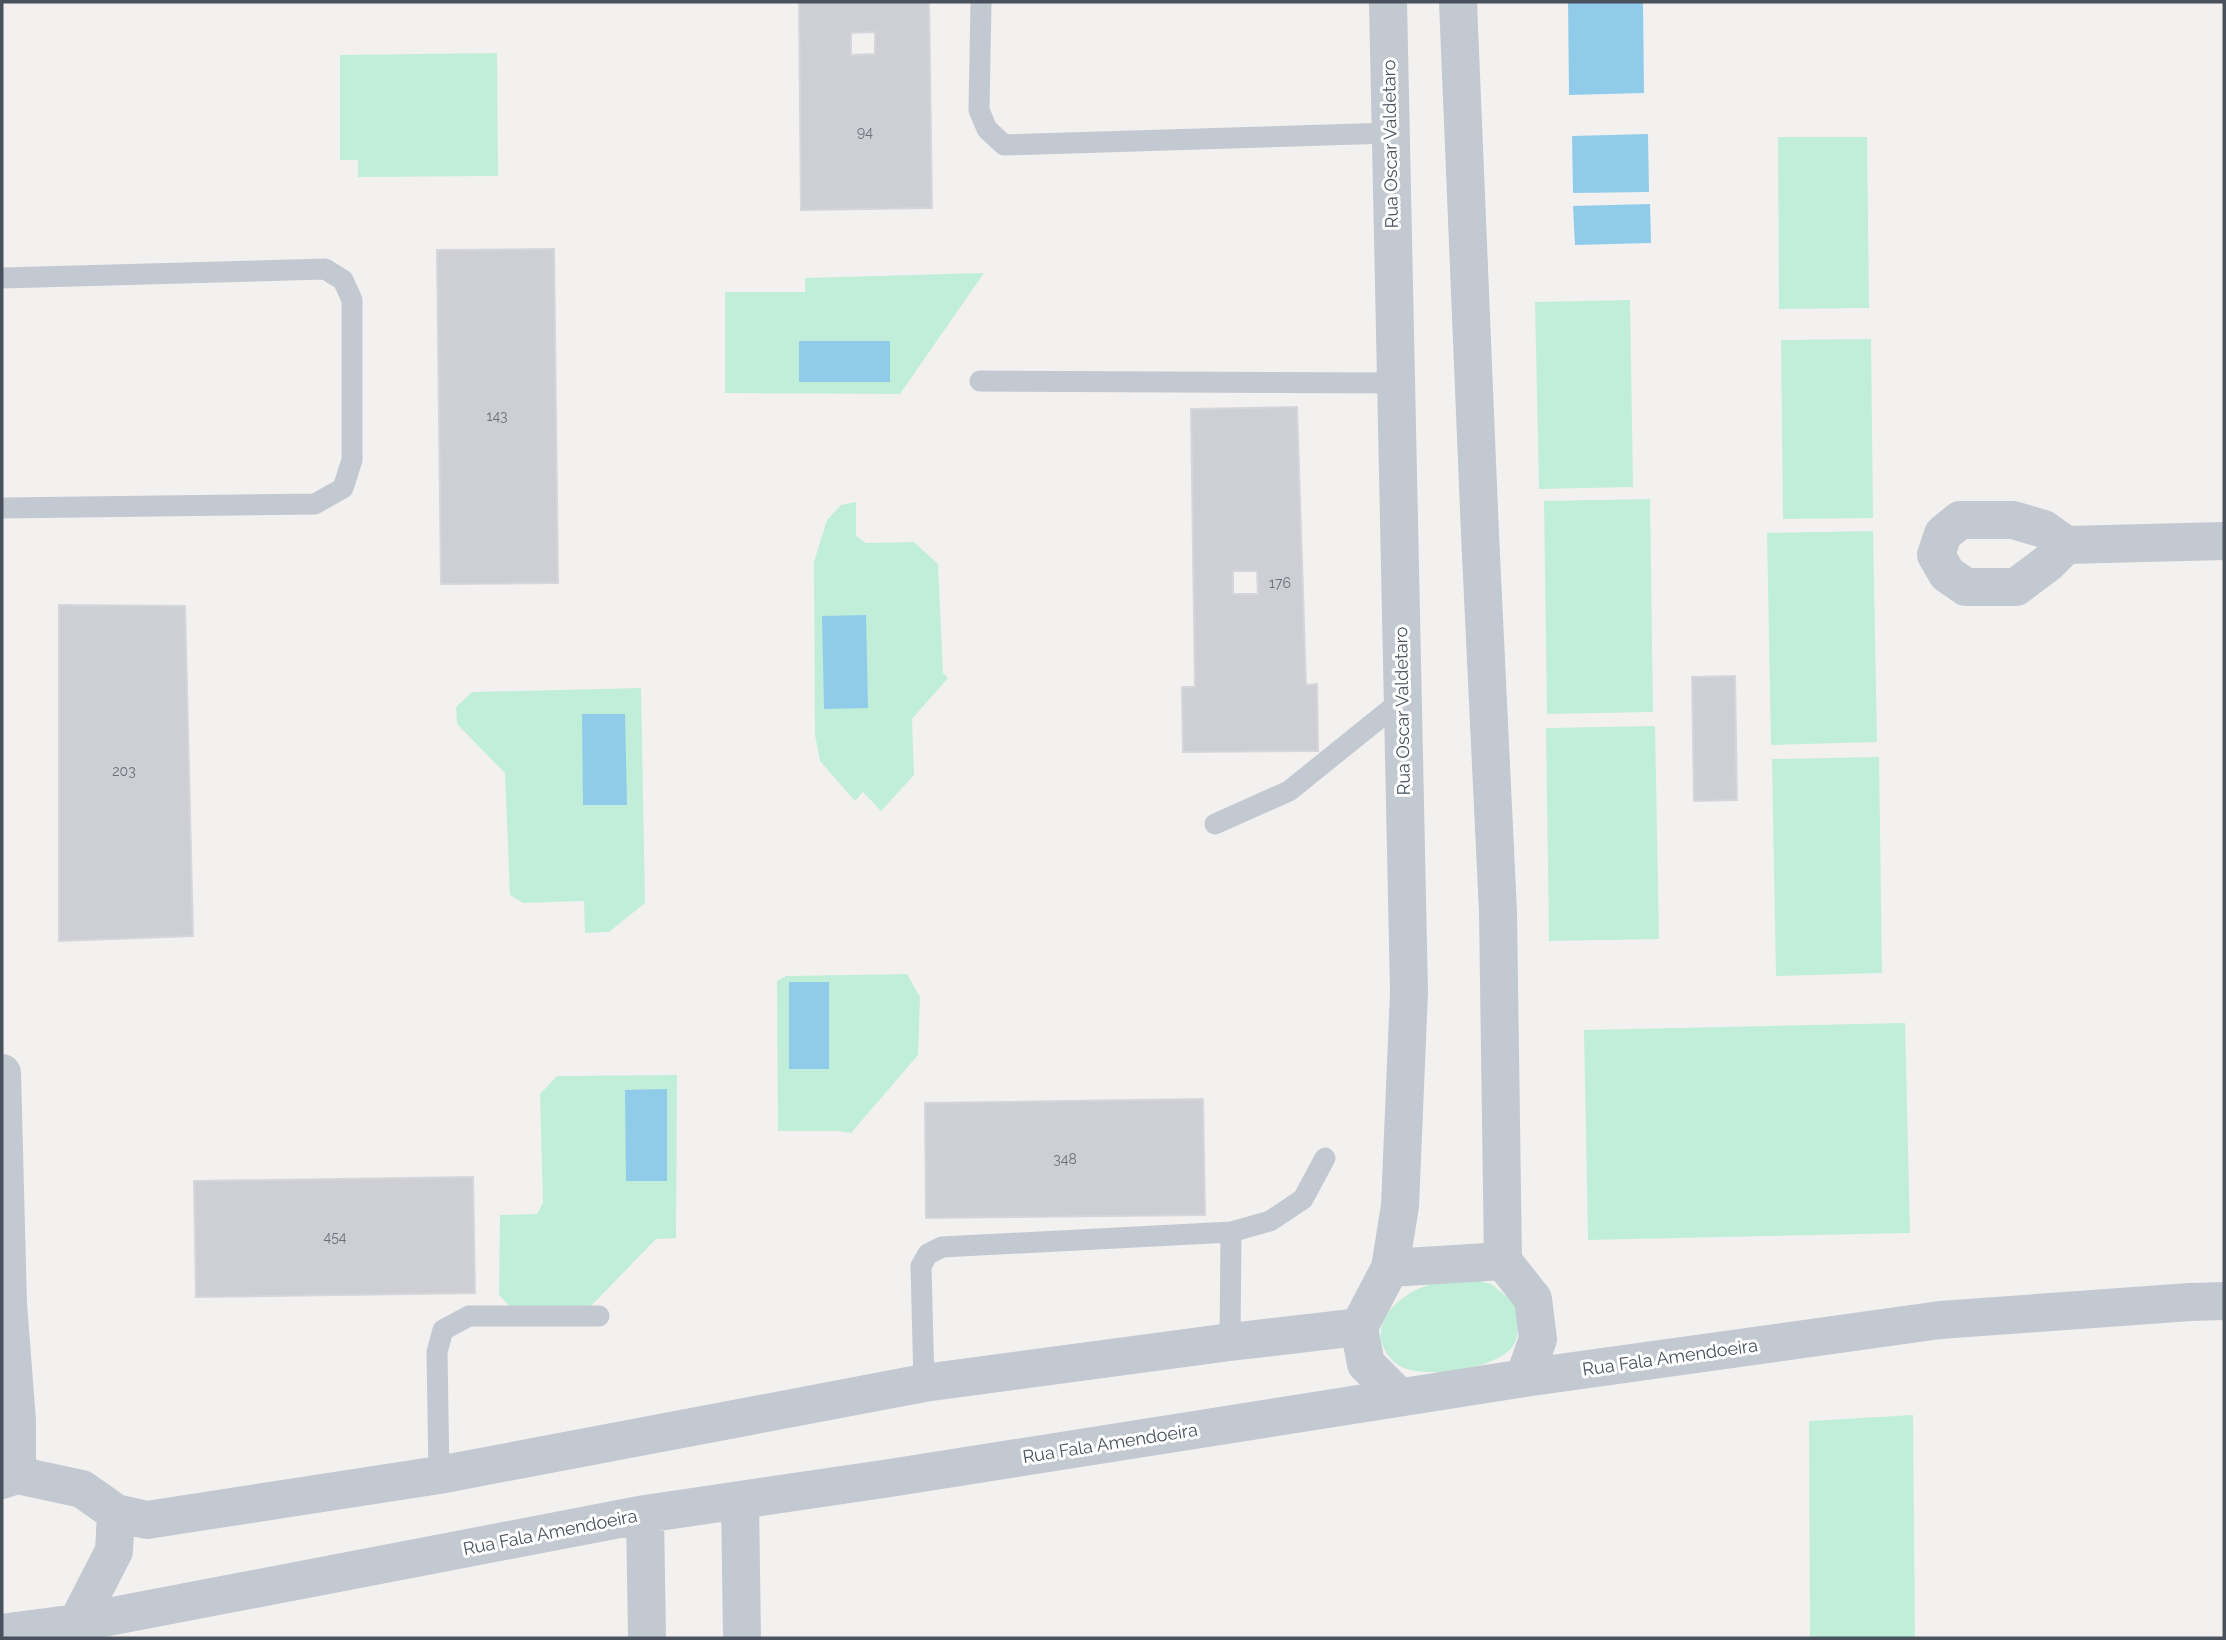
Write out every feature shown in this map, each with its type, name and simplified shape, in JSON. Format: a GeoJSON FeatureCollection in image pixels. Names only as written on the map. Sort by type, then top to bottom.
{"type":"FeatureCollection","features":[{"type":"Feature","properties":{"kind":"street","name":"Rua Oscar Valdetaro"},"geometry":{"type":"LineString","coordinates":[[1359,1327],[1390,1268],[1400,1206],[1409,992],[1388,2]]}},
{"type":"Feature","properties":{"kind":"street"},"geometry":{"type":"LineString","coordinates":[[1458,2],[1478,507],[1498,912],[1503,1261],[1533,1299],[1538,1339],[1524,1378]]}},
{"type":"Feature","properties":{"kind":"street"},"geometry":{"type":"LineString","coordinates":[[2066,545],[2224,541]]}},
{"type":"Feature","properties":{"kind":"street"},"geometry":{"type":"LineString","coordinates":[[2,1073],[8,1304],[17,1421],[10,1478],[82,1489],[116,1513],[147,1520],[439,1475],[924,1383],[1359,1327],[1366,1364],[1399,1397]]}},
{"type":"Feature","properties":{"kind":"street"},"geometry":{"type":"LineString","coordinates":[[1390,1268],[1503,1261]]}},
{"type":"Feature","properties":{"kind":"street","name":"Rua Fala Amendoeira"},"geometry":{"type":"LineString","coordinates":[[2,1633],[77,1623],[645,1514],[1524,1378],[1940,1320],[2190,1301],[2224,1301]]}},
{"type":"Feature","properties":{"kind":"street"},"geometry":{"type":"LineString","coordinates":[[740,1500],[742,1638]]}},
{"type":"Feature","properties":{"kind":"street"},"geometry":{"type":"LineString","coordinates":[[77,1623],[114,1551],[116,1513]]}},
{"type":"Feature","properties":{"kind":"street"},"geometry":{"type":"LineString","coordinates":[[645,1514],[647,1638]]}},
{"type":"Feature","properties":{"kind":"lane"},"geometry":{"type":"LineString","coordinates":[[981,2],[979,110],[987,129],[1004,145],[1390,133]]}},
{"type":"Feature","properties":{"kind":"lane"},"geometry":{"type":"LineString","coordinates":[[2,278],[326,269],[343,280],[352,300],[352,460],[343,488],[315,504],[2,508]]}},
{"type":"Feature","properties":{"kind":"lane"},"geometry":{"type":"LineString","coordinates":[[980,381],[1396,383]]}},
{"type":"Feature","properties":{"kind":"lane"},"geometry":{"type":"LineString","coordinates":[[1215,824],[1289,791],[1402,700]]}},
{"type":"Feature","properties":{"kind":"lane"},"geometry":{"type":"LineString","coordinates":[[924,1383],[921,1266],[928,1254],[942,1247],[1231,1232],[1270,1221],[1303,1199],[1325,1158]]}},
{"type":"Feature","properties":{"kind":"lane"},"geometry":{"type":"LineString","coordinates":[[1230,1342],[1231,1232]]}},
{"type":"Feature","properties":{"kind":"lane"},"geometry":{"type":"LineString","coordinates":[[439,1475],[437,1352],[443,1330],[469,1316],[599,1316]]}},
{"type":"Feature","properties":{"kind":"green space"},"geometry":{"type":"Polygon","coordinates":[[[497,53],[498,176],[358,177],[358,160],[340,160],[340,55],[497,53]]]}},
{"type":"Feature","properties":{"kind":"green space"},"geometry":{"type":"Polygon","coordinates":[[[1778,137],[1867,137],[1869,308],[1779,309],[1778,137]]]}},
{"type":"Feature","properties":{"kind":"green space"},"geometry":{"type":"Polygon","coordinates":[[[984,273],[900,394],[725,393],[725,292],[805,292],[805,278],[984,273]]]}},
{"type":"Feature","properties":{"kind":"green space"},"geometry":{"type":"Polygon","coordinates":[[[1630,300],[1633,487],[1539,489],[1535,302],[1630,300]]]}},
{"type":"Feature","properties":{"kind":"green space"},"geometry":{"type":"Polygon","coordinates":[[[1871,339],[1873,518],[1783,519],[1781,340],[1871,339]]]}},
{"type":"Feature","properties":{"kind":"green space"},"geometry":{"type":"Polygon","coordinates":[[[1650,499],[1653,712],[1547,714],[1544,501],[1650,499]]]}},
{"type":"Feature","properties":{"kind":"green space"},"geometry":{"type":"Polygon","coordinates":[[[856,502],[856,536],[866,543],[914,542],[938,564],[943,673],[948,678],[912,719],[914,775],[881,811],[863,792],[855,801],[820,761],[815,735],[814,562],[827,520],[841,505],[856,502]]]}},
{"type":"Feature","properties":{"kind":"green space"},"geometry":{"type":"Polygon","coordinates":[[[1873,531],[1877,742],[1771,745],[1767,533],[1873,531]]]}},
{"type":"Feature","properties":{"kind":"green space"},"geometry":{"type":"Polygon","coordinates":[[[641,688],[645,903],[609,932],[585,933],[584,901],[523,903],[510,895],[505,773],[457,724],[456,707],[472,692],[641,688]]]}},
{"type":"Feature","properties":{"kind":"green space"},"geometry":{"type":"Polygon","coordinates":[[[1655,726],[1659,939],[1549,941],[1546,728],[1655,726]]]}},
{"type":"Feature","properties":{"kind":"green space"},"geometry":{"type":"Polygon","coordinates":[[[1879,757],[1882,973],[1776,976],[1772,759],[1879,757]]]}},
{"type":"Feature","properties":{"kind":"green space"},"geometry":{"type":"Polygon","coordinates":[[[907,974],[920,997],[918,1055],[851,1133],[778,1131],[777,981],[786,976],[907,974]]]}},
{"type":"Feature","properties":{"kind":"green space"},"geometry":{"type":"Polygon","coordinates":[[[1905,1023],[1910,1233],[1588,1240],[1584,1030],[1905,1023]]]}},
{"type":"Feature","properties":{"kind":"green space"},"geometry":{"type":"Polygon","coordinates":[[[677,1075],[676,1238],[656,1239],[590,1307],[512,1309],[499,1295],[500,1215],[537,1214],[543,1203],[540,1094],[557,1076],[677,1075]]]}},
{"type":"Feature","properties":{"kind":"green space"},"geometry":{"type":"Polygon","coordinates":[[[1475,1280],[1491,1284],[1516,1304],[1518,1331],[1513,1346],[1505,1354],[1492,1361],[1460,1370],[1427,1372],[1402,1367],[1387,1354],[1381,1332],[1383,1322],[1395,1305],[1413,1292],[1432,1284],[1475,1280]]]}},
{"type":"Feature","properties":{"kind":"green space"},"geometry":{"type":"Polygon","coordinates":[[[1913,1415],[1915,1638],[1810,1638],[1809,1421],[1913,1415]]]}},
{"type":"Feature","properties":{"kind":"water"},"geometry":{"type":"Polygon","coordinates":[[[1568,2],[1643,2],[1644,93],[1569,95],[1568,2]]]}},
{"type":"Feature","properties":{"kind":"water"},"geometry":{"type":"Polygon","coordinates":[[[1648,134],[1649,192],[1573,193],[1572,136],[1648,134]]]}},
{"type":"Feature","properties":{"kind":"water"},"geometry":{"type":"Polygon","coordinates":[[[1650,204],[1651,243],[1575,245],[1573,206],[1650,204]]]}},
{"type":"Feature","properties":{"kind":"water"},"geometry":{"type":"Polygon","coordinates":[[[799,341],[890,341],[890,382],[799,382],[799,341]]]}},
{"type":"Feature","properties":{"kind":"water"},"geometry":{"type":"Polygon","coordinates":[[[866,615],[868,708],[824,709],[822,616],[866,615]]]}},
{"type":"Feature","properties":{"kind":"water"},"geometry":{"type":"Polygon","coordinates":[[[582,714],[625,714],[627,805],[583,805],[582,714]]]}},
{"type":"Feature","properties":{"kind":"water"},"geometry":{"type":"Polygon","coordinates":[[[789,982],[829,982],[829,1069],[789,1069],[789,982]]]}},
{"type":"Feature","properties":{"kind":"water"},"geometry":{"type":"Polygon","coordinates":[[[667,1089],[667,1181],[626,1181],[625,1090],[667,1089]]]}},
{"type":"Feature","properties":{"kind":"building"},"geometry":{"type":"Polygon","coordinates":[[[799,2],[929,2],[932,208],[801,210],[799,2]],[[875,32],[851,33],[851,55],[875,54],[875,32]]]}},
{"type":"Feature","properties":{"kind":"building"},"geometry":{"type":"Polygon","coordinates":[[[554,249],[558,583],[441,584],[437,250],[554,249]]]}},
{"type":"Feature","properties":{"kind":"building"},"geometry":{"type":"Polygon","coordinates":[[[1297,407],[1306,685],[1317,684],[1318,751],[1183,752],[1182,687],[1195,687],[1191,409],[1297,407]],[[1233,571],[1233,594],[1258,594],[1257,571],[1233,571]]]}},
{"type":"Feature","properties":{"kind":"building"},"geometry":{"type":"Polygon","coordinates":[[[59,605],[185,606],[193,936],[59,941],[59,605]]]}},
{"type":"Feature","properties":{"kind":"building"},"geometry":{"type":"Polygon","coordinates":[[[1735,676],[1737,800],[1694,801],[1692,677],[1735,676]]]}},
{"type":"Feature","properties":{"kind":"building"},"geometry":{"type":"Polygon","coordinates":[[[1203,1099],[1205,1215],[926,1218],[925,1103],[1203,1099]]]}},
{"type":"Feature","properties":{"kind":"building"},"geometry":{"type":"Polygon","coordinates":[[[473,1177],[475,1293],[196,1297],[194,1181],[473,1177]]]}}]}
